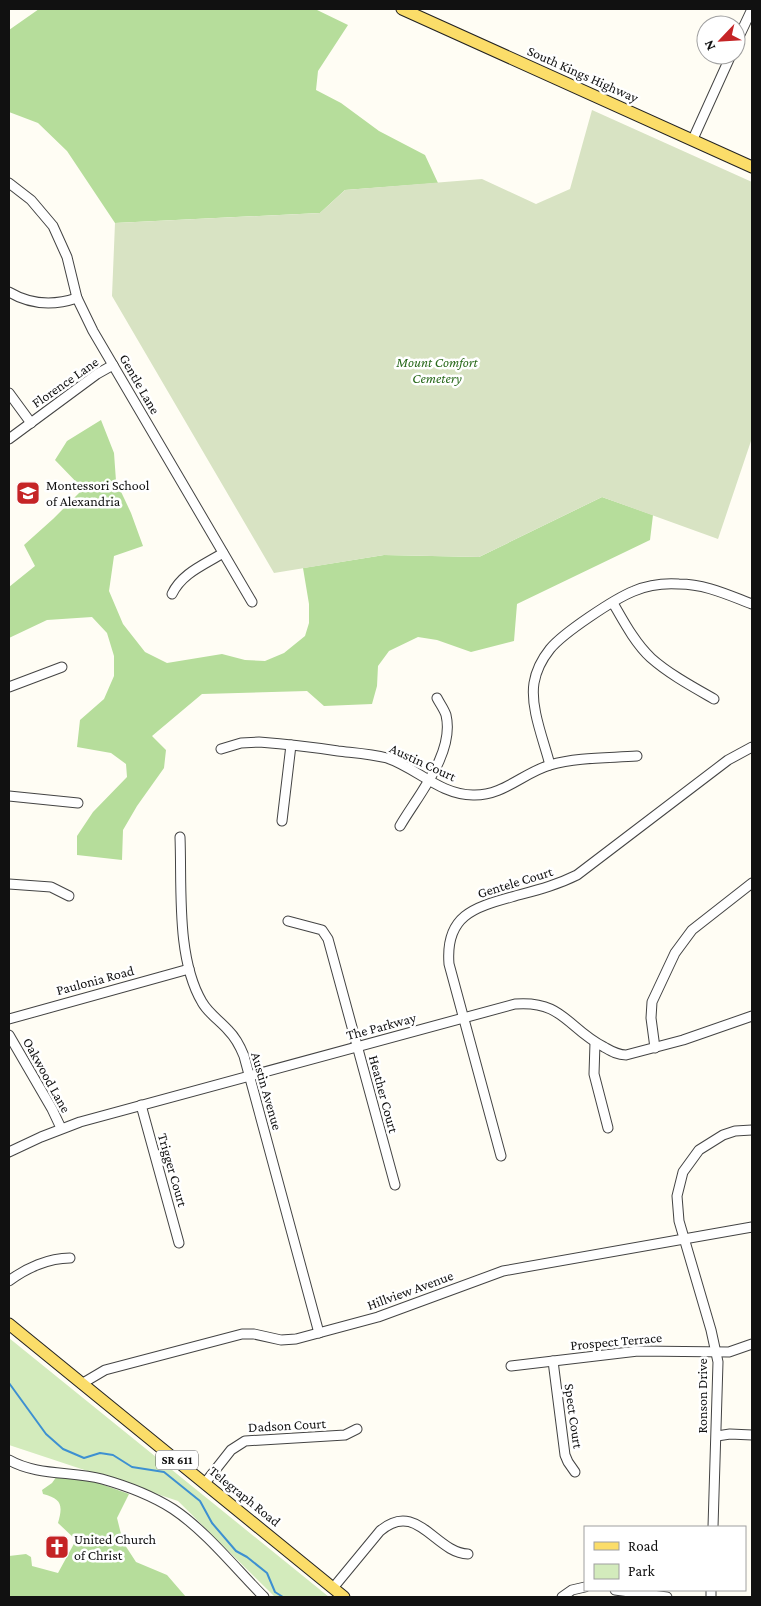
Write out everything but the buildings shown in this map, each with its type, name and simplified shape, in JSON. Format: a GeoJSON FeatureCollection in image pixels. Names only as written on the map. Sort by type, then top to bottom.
{"type":"FeatureCollection","features":[{"type":"Feature","properties":{"kind":"main road","name":"South Kings Highway"},"geometry":{"type":"LineString","coordinates":[[402,9],[752,167]]}},
{"type":"Feature","properties":{"kind":"main road","name":"Telegraph Road"},"geometry":{"type":"LineString","coordinates":[[9,1324],[344,1597]]}},
{"type":"Feature","properties":{"kind":"street"},"geometry":{"type":"LineString","coordinates":[[746,22],[752,9]]}},
{"type":"Feature","properties":{"kind":"street"},"geometry":{"type":"LineString","coordinates":[[693,139],[726,65]]}},
{"type":"Feature","properties":{"kind":"street","name":"Gentle Lane"},"geometry":{"type":"LineString","coordinates":[[9,182],[31,200],[53,226],[67,256],[77,298],[93,331],[252,602]]}},
{"type":"Feature","properties":{"kind":"street"},"geometry":{"type":"LineString","coordinates":[[9,292],[29,301],[52,304],[77,298]]}},
{"type":"Feature","properties":{"kind":"street","name":"Florence Lane"},"geometry":{"type":"LineString","coordinates":[[9,439],[113,365]]}},
{"type":"Feature","properties":{"kind":"street"},"geometry":{"type":"LineString","coordinates":[[9,393],[31,423]]}},
{"type":"Feature","properties":{"kind":"street"},"geometry":{"type":"LineString","coordinates":[[172,594],[176,586],[186,576],[223,553]]}},
{"type":"Feature","properties":{"kind":"street"},"geometry":{"type":"LineString","coordinates":[[550,765],[534,699],[534,684],[538,668],[546,654],[558,640],[628,593],[660,584],[680,584],[708,588],[752,604]]}},
{"type":"Feature","properties":{"kind":"street"},"geometry":{"type":"LineString","coordinates":[[613,603],[635,639],[651,658],[714,699]]}},
{"type":"Feature","properties":{"kind":"street"},"geometry":{"type":"LineString","coordinates":[[9,687],[62,667]]}},
{"type":"Feature","properties":{"kind":"street"},"geometry":{"type":"LineString","coordinates":[[400,826],[442,753],[446,736],[446,717],[444,709],[437,698]]}},
{"type":"Feature","properties":{"kind":"street","name":"Austin Court"},"geometry":{"type":"LineString","coordinates":[[221,748],[250,742],[291,745],[376,756],[398,762],[440,787],[458,793],[479,795],[501,790],[528,774],[550,765],[637,756]]}},
{"type":"Feature","properties":{"kind":"street"},"geometry":{"type":"LineString","coordinates":[[282,821],[291,745]]}},
{"type":"Feature","properties":{"kind":"street","name":"Gentele Court"},"geometry":{"type":"LineString","coordinates":[[501,1156],[451,972],[448,953],[452,934],[464,916],[483,905],[550,887],[577,875],[728,760],[752,747]]}},
{"type":"Feature","properties":{"kind":"street"},"geometry":{"type":"LineString","coordinates":[[9,796],[78,803]]}},
{"type":"Feature","properties":{"kind":"street","name":"Austin Avenue"},"geometry":{"type":"LineString","coordinates":[[180,837],[184,938],[190,969],[198,995],[205,1007],[228,1030],[240,1048],[319,1333]]}},
{"type":"Feature","properties":{"kind":"street"},"geometry":{"type":"LineString","coordinates":[[655,1048],[651,1018],[652,1002],[675,953],[692,930],[752,883]]}},
{"type":"Feature","properties":{"kind":"street"},"geometry":{"type":"LineString","coordinates":[[9,884],[51,887],[69,896]]}},
{"type":"Feature","properties":{"kind":"street","name":"Heather Court"},"geometry":{"type":"LineString","coordinates":[[288,921],[322,930],[328,940],[395,1185]]}},
{"type":"Feature","properties":{"kind":"street","name":"Paulonia Road"},"geometry":{"type":"LineString","coordinates":[[9,1019],[20,1014],[190,969]]}},
{"type":"Feature","properties":{"kind":"street","name":"The Parkway"},"geometry":{"type":"LineString","coordinates":[[9,1152],[61,1128],[515,1004],[534,1004],[550,1008],[562,1014],[595,1043],[618,1055],[634,1054],[655,1048],[752,1016]]}},
{"type":"Feature","properties":{"kind":"street","name":"Oakwood Lane"},"geometry":{"type":"LineString","coordinates":[[9,1035],[61,1128]]}},
{"type":"Feature","properties":{"kind":"street"},"geometry":{"type":"LineString","coordinates":[[595,1043],[594,1074],[608,1128]]}},
{"type":"Feature","properties":{"kind":"street","name":"Trigger Court"},"geometry":{"type":"LineString","coordinates":[[141,1105],[179,1243]]}},
{"type":"Feature","properties":{"kind":"street","name":"Ronson Drive"},"geometry":{"type":"LineString","coordinates":[[713,1526],[718,1367],[711,1330],[677,1213],[677,1196],[680,1178],[699,1150],[715,1139],[729,1133],[752,1130]]}},
{"type":"Feature","properties":{"kind":"street","name":"Hillview Avenue"},"geometry":{"type":"LineString","coordinates":[[82,1384],[105,1370],[242,1334],[254,1334],[281,1340],[296,1339],[319,1333],[378,1317],[503,1272],[752,1227]]}},
{"type":"Feature","properties":{"kind":"street"},"geometry":{"type":"LineString","coordinates":[[9,1281],[45,1262],[56,1258],[70,1258]]}},
{"type":"Feature","properties":{"kind":"street","name":"Prospect Terrace"},"geometry":{"type":"LineString","coordinates":[[511,1366],[638,1350],[730,1352],[752,1344]]}},
{"type":"Feature","properties":{"kind":"street","name":"Spect Court"},"geometry":{"type":"LineString","coordinates":[[553,1361],[566,1455],[568,1462],[575,1472]]}},
{"type":"Feature","properties":{"kind":"street","name":"Dadson Court"},"geometry":{"type":"LineString","coordinates":[[205,1483],[231,1450],[244,1440],[345,1435],[357,1429]]}},
{"type":"Feature","properties":{"kind":"street"},"geometry":{"type":"LineString","coordinates":[[717,1436],[730,1434],[752,1435]]}},
{"type":"Feature","properties":{"kind":"street"},"geometry":{"type":"LineString","coordinates":[[9,1460],[29,1468],[102,1479],[139,1492],[162,1503],[199,1530],[264,1597]]}},
{"type":"Feature","properties":{"kind":"street"},"geometry":{"type":"LineString","coordinates":[[333,1588],[380,1531],[385,1526],[397,1522],[405,1521],[417,1524],[452,1550],[461,1554],[468,1554]]}},
{"type":"Feature","properties":{"kind":"street"},"geometry":{"type":"LineString","coordinates":[[562,1597],[572,1590],[584,1587]]}},
{"type":"Feature","properties":{"kind":"street"},"geometry":{"type":"LineString","coordinates":[[622,1591],[667,1597]]}},
{"type":"Feature","properties":{"kind":"green space"},"geometry":{"type":"Polygon","coordinates":[[[39,9],[315,9],[348,25],[318,71],[316,90],[341,103],[379,131],[425,155],[438,183],[345,190],[320,213],[115,223],[67,151],[38,123],[9,112],[9,30],[39,9]]]}},
{"type":"Feature","properties":{"kind":"green space","name":"Mount Comfort Cemetery"},"geometry":{"type":"Polygon","coordinates":[[[592,110],[752,182],[752,438],[718,539],[602,497],[479,557],[384,555],[274,573],[112,296],[115,223],[320,213],[345,190],[482,179],[536,204],[570,189],[592,110]]]}},
{"type":"Feature","properties":{"kind":"green space"},"geometry":{"type":"Polygon","coordinates":[[[101,420],[114,453],[116,481],[131,513],[143,546],[114,556],[109,591],[123,624],[145,652],[167,663],[222,654],[245,660],[265,661],[284,653],[305,636],[309,623],[309,604],[303,568],[384,555],[479,557],[602,497],[653,515],[650,540],[517,604],[514,641],[471,652],[437,640],[418,637],[389,651],[378,666],[377,686],[372,704],[324,706],[307,691],[202,694],[152,736],[166,750],[164,768],[137,806],[123,830],[122,860],[77,855],[77,836],[93,812],[127,777],[126,764],[111,753],[77,747],[80,720],[104,699],[114,676],[114,656],[107,633],[92,617],[47,620],[9,638],[9,587],[35,566],[24,545],[83,489],[55,460],[67,441],[101,420]]]}},
{"type":"Feature","properties":{"kind":"green space"},"geometry":{"type":"Polygon","coordinates":[[[9,1338],[329,1597],[275,1597],[178,1501],[9,1445],[9,1338]]]}},
{"type":"Feature","properties":{"kind":"green space"},"geometry":{"type":"Polygon","coordinates":[[[57,1476],[84,1478],[129,1494],[117,1518],[123,1542],[136,1562],[167,1575],[186,1597],[9,1597],[9,1556],[26,1554],[31,1557],[32,1566],[58,1573],[76,1540],[58,1523],[60,1507],[57,1501],[43,1494],[42,1490],[52,1483],[57,1476]]]}},
{"type":"Feature","properties":{"kind":"waterway"},"geometry":{"type":"LineString","coordinates":[[9,1383],[46,1434],[63,1449],[84,1458],[100,1453],[113,1455],[132,1467],[164,1472],[200,1501],[212,1523],[236,1551],[267,1573],[275,1592],[283,1597]]}},
{"type":"Feature","properties":{"kind":"place","name":"Montessori School of Alexandria"},"geometry":{"type":"Point","coordinates":[28,493]}},
{"type":"Feature","properties":{"kind":"place","name":"United Church of Christ"},"geometry":{"type":"Point","coordinates":[57,1547]}}]}
